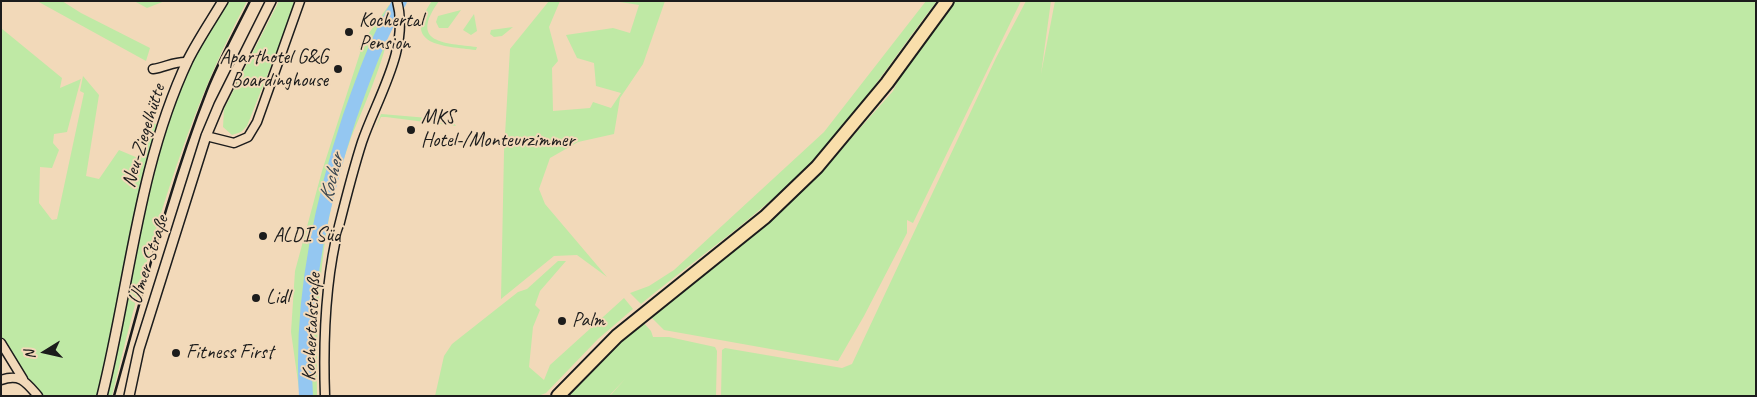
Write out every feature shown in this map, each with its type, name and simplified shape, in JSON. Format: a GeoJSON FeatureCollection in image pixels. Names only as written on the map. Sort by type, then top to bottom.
{"type":"FeatureCollection","features":[{"type":"Feature","properties":{"kind":"highway"},"geometry":{"type":"LineString","coordinates":[[558,396],[602,349],[765,217],[817,167],[881,90],[946,1]]}},
{"type":"Feature","properties":{"kind":"street","name":"Neu-Ziegelhütte"},"geometry":{"type":"LineString","coordinates":[[102,396],[137,222],[161,131],[188,62],[223,1]]}},
{"type":"Feature","properties":{"kind":"street","name":"Ulmer Straße"},"geometry":{"type":"LineString","coordinates":[[129,396],[139,349],[206,136],[219,105],[271,1]]}},
{"type":"Feature","properties":{"kind":"street"},"geometry":{"type":"LineString","coordinates":[[206,136],[234,143],[248,138],[257,122],[296,19],[300,1]]}},
{"type":"Feature","properties":{"kind":"street","name":"Kochertalstraße"},"geometry":{"type":"LineString","coordinates":[[325,396],[326,317],[338,229],[362,141],[396,50],[401,22],[397,1]]}},
{"type":"Feature","properties":{"kind":"street","name":"Neu-Ziegelhütte"},"geometry":{"type":"LineString","coordinates":[[153,69],[164,68],[178,61],[188,62]]}},
{"type":"Feature","properties":{"kind":"street"},"geometry":{"type":"LineString","coordinates":[[1,343],[23,379],[38,396]]}},
{"type":"Feature","properties":{"kind":"street"},"geometry":{"type":"LineString","coordinates":[[1,380],[15,377],[23,379]]}},
{"type":"Feature","properties":{"kind":"green space"},"geometry":{"type":"Polygon","coordinates":[[[37,1],[62,1],[81,13],[150,48],[146,61],[37,1]]]}},
{"type":"Feature","properties":{"kind":"green space"},"geometry":{"type":"Polygon","coordinates":[[[134,1],[165,1],[147,8],[134,1]]]}},
{"type":"Feature","properties":{"kind":"green space"},"geometry":{"type":"Polygon","coordinates":[[[227,1],[247,1],[224,48],[184,144],[152,244],[112,396],[38,396],[1,345],[1,28],[62,78],[60,88],[81,79],[67,132],[54,134],[53,143],[59,150],[52,168],[40,167],[39,203],[52,220],[57,219],[84,93],[80,91],[83,76],[99,95],[86,176],[99,179],[119,150],[138,158],[154,123],[164,131],[190,62],[227,1]]]}},
{"type":"Feature","properties":{"kind":"green space"},"geometry":{"type":"Polygon","coordinates":[[[279,1],[294,1],[290,18],[247,126],[241,132],[232,135],[223,127],[224,109],[279,1]]]}},
{"type":"Feature","properties":{"kind":"green space"},"geometry":{"type":"Polygon","coordinates":[[[432,1],[439,1],[430,15],[427,26],[429,33],[434,39],[477,47],[476,50],[440,45],[430,41],[423,35],[421,27],[423,16],[432,1]]]}},
{"type":"Feature","properties":{"kind":"green space"},"geometry":{"type":"Polygon","coordinates":[[[549,1],[560,1],[549,27],[558,61],[552,68],[553,111],[590,108],[593,102],[611,108],[621,93],[596,86],[594,63],[577,58],[566,35],[613,28],[630,33],[639,5],[614,1],[665,1],[643,64],[620,98],[614,134],[578,142],[550,158],[539,189],[545,204],[607,277],[577,255],[554,256],[501,299],[504,152],[510,49],[549,1]]]}},
{"type":"Feature","properties":{"kind":"green space"},"geometry":{"type":"Polygon","coordinates":[[[926,1],[937,1],[862,102],[813,160],[751,217],[641,304],[630,293],[649,286],[674,270],[824,132],[926,1]]]}},
{"type":"Feature","properties":{"kind":"green space"},"geometry":{"type":"Polygon","coordinates":[[[953,1],[1021,1],[913,223],[907,220],[907,233],[864,316],[838,361],[664,330],[650,316],[713,268],[822,171],[893,91],[903,70],[953,1]]]}},
{"type":"Feature","properties":{"kind":"green space"},"geometry":{"type":"Polygon","coordinates":[[[1026,1],[1051,1],[1041,74],[1055,1],[1756,1],[1756,396],[721,396],[722,350],[725,348],[842,368],[852,364],[996,58],[1026,1]]]}},
{"type":"Feature","properties":{"kind":"green space"},"geometry":{"type":"Polygon","coordinates":[[[389,5],[391,17],[389,34],[370,92],[350,141],[340,172],[326,235],[319,299],[317,396],[300,396],[291,332],[295,271],[322,171],[360,53],[359,47],[389,5]]]}},
{"type":"Feature","properties":{"kind":"green space"},"geometry":{"type":"Polygon","coordinates":[[[461,10],[448,28],[439,28],[436,22],[438,16],[461,10]]]}},
{"type":"Feature","properties":{"kind":"green space"},"geometry":{"type":"Polygon","coordinates":[[[474,14],[477,31],[471,35],[463,30],[474,14]]]}},
{"type":"Feature","properties":{"kind":"green space"},"geometry":{"type":"Polygon","coordinates":[[[513,27],[502,36],[494,37],[490,34],[491,30],[513,27]]]}},
{"type":"Feature","properties":{"kind":"green space"},"geometry":{"type":"Polygon","coordinates":[[[381,114],[452,120],[456,126],[381,117],[376,128],[381,114]]]}},
{"type":"Feature","properties":{"kind":"green space"},"geometry":{"type":"Polygon","coordinates":[[[558,261],[566,261],[540,291],[535,305],[540,310],[533,327],[529,367],[544,380],[550,365],[624,298],[633,309],[598,339],[546,393],[538,396],[435,396],[444,356],[452,344],[518,292],[527,289],[558,261]]]}},
{"type":"Feature","properties":{"kind":"green space"},"geometry":{"type":"Polygon","coordinates":[[[642,321],[651,331],[653,337],[669,337],[715,347],[717,351],[716,396],[610,396],[625,379],[609,396],[566,396],[580,378],[642,321]]]}},
{"type":"Feature","properties":{"kind":"waterway","name":"Kocher"},"geometry":{"type":"LineString","coordinates":[[306,396],[305,360],[309,289],[321,219],[339,150],[355,101],[378,42],[400,1]]}},
{"type":"Feature","properties":{"kind":"railway"},"geometry":{"type":"LineString","coordinates":[[114,396],[157,242],[193,127],[207,90],[250,1]]}},
{"type":"Feature","properties":{"kind":"place","name":"Kochertal Pension"},"geometry":{"type":"Point","coordinates":[349,32]}},
{"type":"Feature","properties":{"kind":"place","name":"Aparthotel G&G Boardinghouse"},"geometry":{"type":"Point","coordinates":[338,69]}},
{"type":"Feature","properties":{"kind":"place","name":"MKS Hotel-/Monteurzimmer"},"geometry":{"type":"Point","coordinates":[411,130]}},
{"type":"Feature","properties":{"kind":"place","name":"ALDI Süd"},"geometry":{"type":"Point","coordinates":[263,236]}},
{"type":"Feature","properties":{"kind":"place","name":"Lidl"},"geometry":{"type":"Point","coordinates":[256,298]}},
{"type":"Feature","properties":{"kind":"place","name":"Palm"},"geometry":{"type":"Point","coordinates":[562,321]}},
{"type":"Feature","properties":{"kind":"place","name":"Fitness First"},"geometry":{"type":"Point","coordinates":[176,353]}}]}
